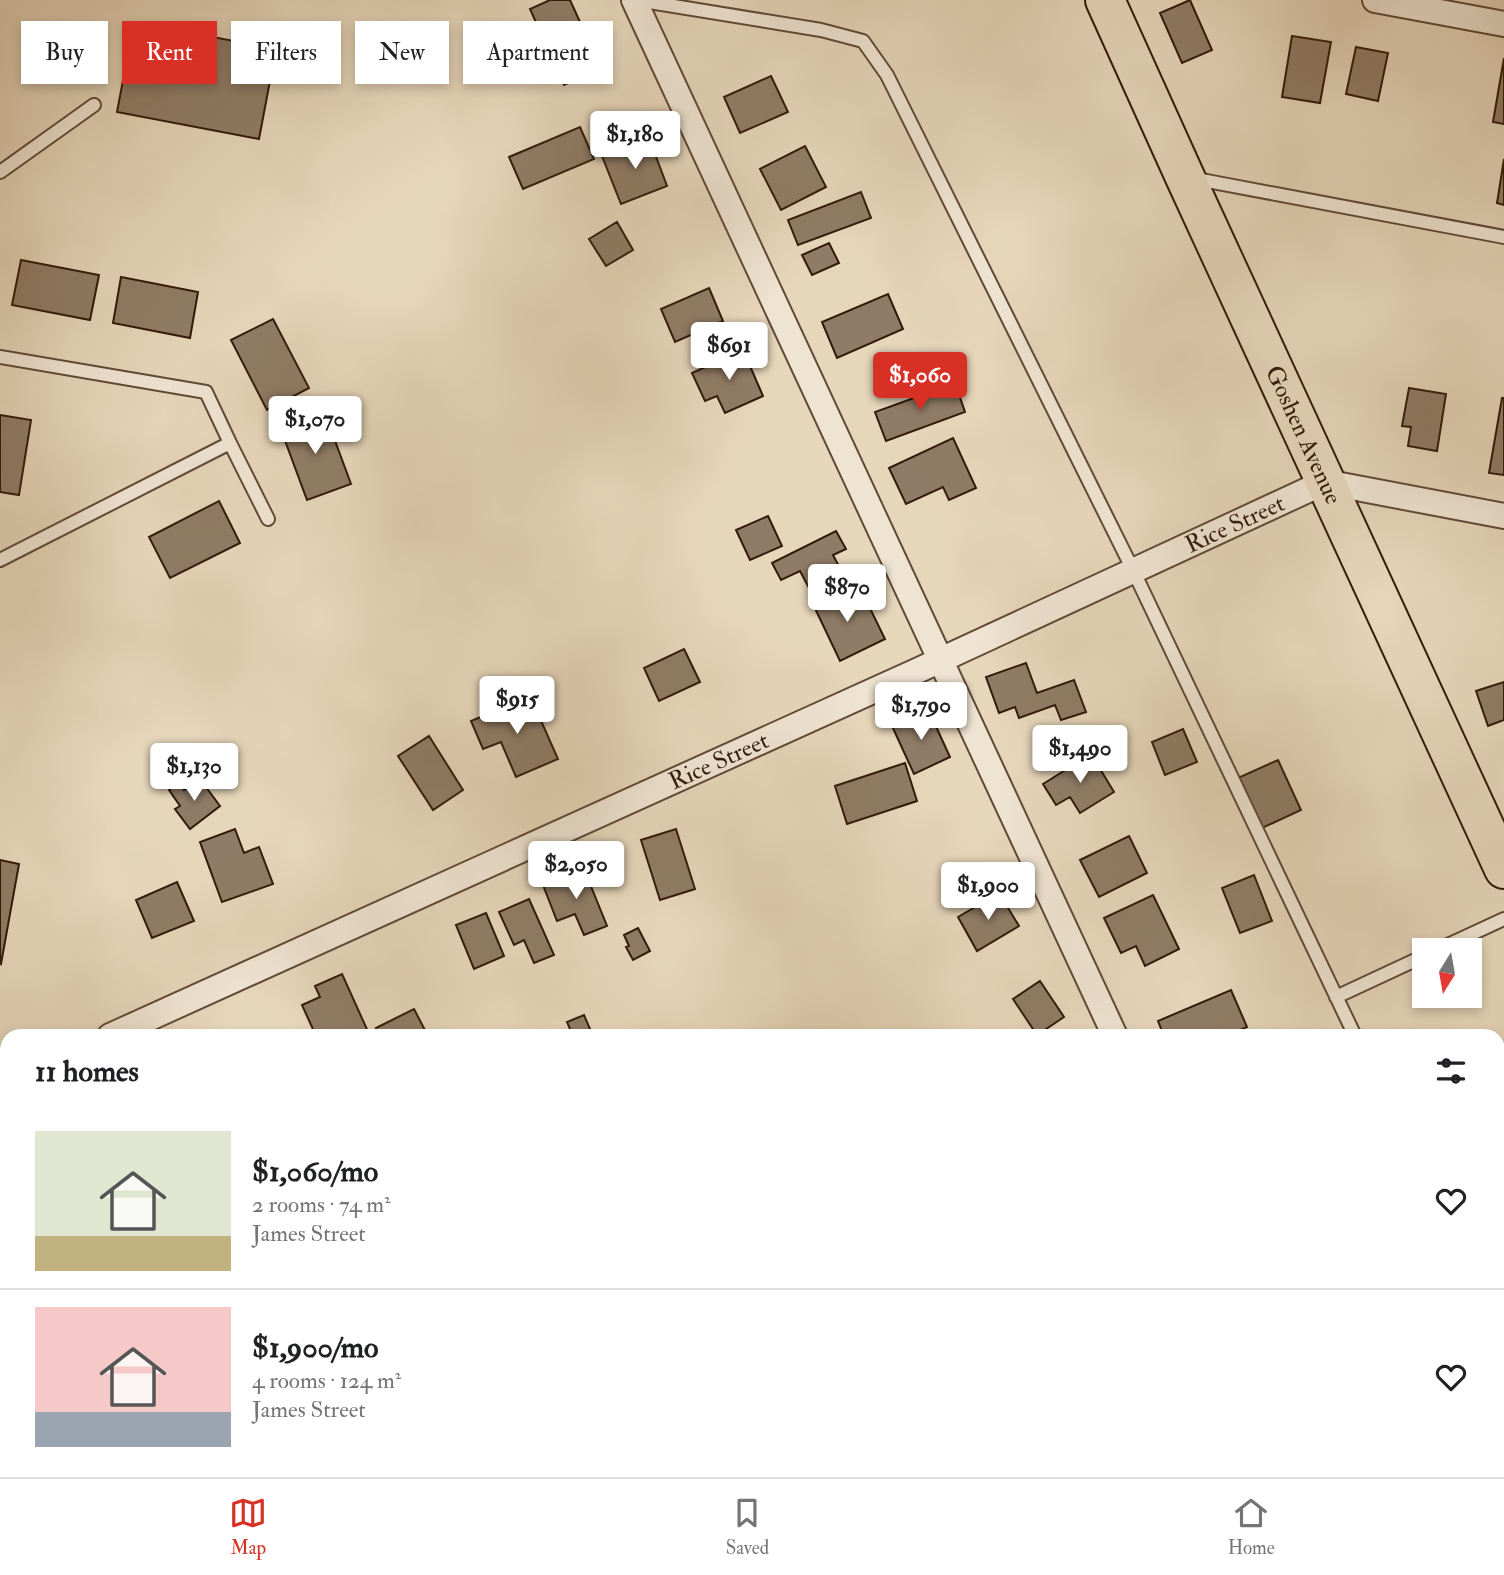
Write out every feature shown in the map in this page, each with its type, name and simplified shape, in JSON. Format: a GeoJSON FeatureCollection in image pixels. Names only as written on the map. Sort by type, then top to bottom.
{"type":"FeatureCollection","features":[{"type":"Feature","properties":{"kind":"main road","name":"Goshen Avenue"},"geometry":{"type":"LineString","coordinates":[[1105,0],[1504,869]]}},
{"type":"Feature","properties":{"kind":"street"},"geometry":{"type":"LineString","coordinates":[[636,0],[1112,1029]]}},
{"type":"Feature","properties":{"kind":"street"},"geometry":{"type":"LineString","coordinates":[[1375,0],[1460,8],[1504,24]]}},
{"type":"Feature","properties":{"kind":"street","name":"Rice Street"},"geometry":{"type":"LineString","coordinates":[[125,1029],[940,660],[1325,482]]}},
{"type":"Feature","properties":{"kind":"street"},"geometry":{"type":"LineString","coordinates":[[1325,482],[1504,516]]}},
{"type":"Feature","properties":{"kind":"lane"},"geometry":{"type":"LineString","coordinates":[[636,0],[821,30],[863,41],[887,75],[1133,570],[1352,1029]]}},
{"type":"Feature","properties":{"kind":"lane"},"geometry":{"type":"LineString","coordinates":[[0,172],[94,105]]}},
{"type":"Feature","properties":{"kind":"lane"},"geometry":{"type":"LineString","coordinates":[[1185,177],[1504,237]]}},
{"type":"Feature","properties":{"kind":"lane"},"geometry":{"type":"LineString","coordinates":[[0,357],[206,392],[268,519]]}},
{"type":"Feature","properties":{"kind":"lane"},"geometry":{"type":"LineString","coordinates":[[0,560],[229,443]]}},
{"type":"Feature","properties":{"kind":"lane"},"geometry":{"type":"LineString","coordinates":[[1463,938],[1504,919]]}},
{"type":"Feature","properties":{"kind":"lane"},"geometry":{"type":"LineString","coordinates":[[1336,997],[1412,962]]}},
{"type":"Feature","properties":{"kind":"building"},"geometry":{"type":"Polygon","coordinates":[[[550,0],[570,0],[580,21],[535,21],[530,9],[550,0]]]}},
{"type":"Feature","properties":{"kind":"building"},"geometry":{"type":"Polygon","coordinates":[[[1190,0],[1212,50],[1182,63],[1160,13],[1190,0]]]}},
{"type":"Feature","properties":{"kind":"building"},"geometry":{"type":"Polygon","coordinates":[[[1292,36],[1331,42],[1320,103],[1282,97],[1292,36]]]}},
{"type":"Feature","properties":{"kind":"building"},"geometry":{"type":"Polygon","coordinates":[[[217,38],[231,40],[231,84],[269,84],[259,139],[117,112],[122,84],[217,84],[217,38]]]}},
{"type":"Feature","properties":{"kind":"building"},"geometry":{"type":"Polygon","coordinates":[[[1356,47],[1388,53],[1378,101],[1346,94],[1356,47]]]}},
{"type":"Feature","properties":{"kind":"building"},"geometry":{"type":"Polygon","coordinates":[[[1504,58],[1504,124],[1493,122],[1504,58]]]}},
{"type":"Feature","properties":{"kind":"building"},"geometry":{"type":"Polygon","coordinates":[[[771,76],[788,112],[740,133],[724,97],[771,76]]]}},
{"type":"Feature","properties":{"kind":"building"},"geometry":{"type":"Polygon","coordinates":[[[580,127],[594,159],[523,189],[509,157],[580,127]]]}},
{"type":"Feature","properties":{"kind":"building"},"geometry":{"type":"Polygon","coordinates":[[[649,138],[667,186],[621,204],[602,156],[649,138]]]}},
{"type":"Feature","properties":{"kind":"building"},"geometry":{"type":"Polygon","coordinates":[[[805,146],[826,187],[781,210],[760,169],[805,146]]]}},
{"type":"Feature","properties":{"kind":"building"},"geometry":{"type":"Polygon","coordinates":[[[1504,159],[1504,205],[1497,203],[1504,159]]]}},
{"type":"Feature","properties":{"kind":"building"},"geometry":{"type":"Polygon","coordinates":[[[861,192],[871,218],[798,245],[788,220],[861,192]]]}},
{"type":"Feature","properties":{"kind":"building"},"geometry":{"type":"Polygon","coordinates":[[[617,222],[633,250],[606,266],[589,239],[617,222]]]}},
{"type":"Feature","properties":{"kind":"building"},"geometry":{"type":"Polygon","coordinates":[[[829,243],[839,263],[812,275],[802,255],[829,243]]]}},
{"type":"Feature","properties":{"kind":"building"},"geometry":{"type":"Polygon","coordinates":[[[21,260],[99,275],[90,320],[12,305],[21,260]]]}},
{"type":"Feature","properties":{"kind":"building"},"geometry":{"type":"Polygon","coordinates":[[[121,277],[198,292],[190,338],[113,323],[121,277]]]}},
{"type":"Feature","properties":{"kind":"building"},"geometry":{"type":"Polygon","coordinates":[[[709,288],[723,321],[675,342],[661,309],[709,288]]]}},
{"type":"Feature","properties":{"kind":"building"},"geometry":{"type":"Polygon","coordinates":[[[888,294],[903,329],[837,358],[822,322],[888,294]]]}},
{"type":"Feature","properties":{"kind":"building"},"geometry":{"type":"Polygon","coordinates":[[[273,319],[309,388],[267,410],[231,340],[273,319]]]}},
{"type":"Feature","properties":{"kind":"building"},"geometry":{"type":"Polygon","coordinates":[[[743,350],[763,396],[725,413],[717,396],[705,401],[692,373],[743,350]]]}},
{"type":"Feature","properties":{"kind":"building"},"geometry":{"type":"Polygon","coordinates":[[[955,383],[965,412],[886,441],[875,412],[955,383]]]}},
{"type":"Feature","properties":{"kind":"building"},"geometry":{"type":"Polygon","coordinates":[[[1409,388],[1446,394],[1437,451],[1408,446],[1411,427],[1402,426],[1409,388]]]}},
{"type":"Feature","properties":{"kind":"building"},"geometry":{"type":"Polygon","coordinates":[[[1504,398],[1504,475],[1489,473],[1504,398]]]}},
{"type":"Feature","properties":{"kind":"building"},"geometry":{"type":"Polygon","coordinates":[[[324,411],[351,484],[307,500],[280,427],[324,411]]]}},
{"type":"Feature","properties":{"kind":"building"},"geometry":{"type":"Polygon","coordinates":[[[0,415],[31,420],[19,495],[0,492],[0,415]]]}},
{"type":"Feature","properties":{"kind":"building"},"geometry":{"type":"Polygon","coordinates":[[[953,438],[976,488],[949,500],[943,487],[906,504],[889,468],[953,438]]]}},
{"type":"Feature","properties":{"kind":"building"},"geometry":{"type":"Polygon","coordinates":[[[219,501],[240,543],[170,578],[149,537],[219,501]]]}},
{"type":"Feature","properties":{"kind":"building"},"geometry":{"type":"Polygon","coordinates":[[[768,516],[782,546],[750,560],[736,530],[768,516]]]}},
{"type":"Feature","properties":{"kind":"building"},"geometry":{"type":"Polygon","coordinates":[[[836,531],[846,549],[833,555],[842,572],[809,588],[800,571],[781,580],[772,563],[836,531]]]}},
{"type":"Feature","properties":{"kind":"building"},"geometry":{"type":"Polygon","coordinates":[[[837,588],[846,607],[865,598],[885,639],[840,661],[811,600],[837,588]]]}},
{"type":"Feature","properties":{"kind":"building"},"geometry":{"type":"Polygon","coordinates":[[[684,649],[700,682],[659,701],[644,668],[684,649]]]}},
{"type":"Feature","properties":{"kind":"building"},"geometry":{"type":"Polygon","coordinates":[[[1026,663],[1037,693],[1074,680],[1086,712],[1061,720],[1055,705],[1019,718],[1015,707],[999,713],[986,677],[1026,663]]]}},
{"type":"Feature","properties":{"kind":"building"},"geometry":{"type":"Polygon","coordinates":[[[1504,682],[1504,720],[1488,726],[1476,691],[1504,682]]]}},
{"type":"Feature","properties":{"kind":"building"},"geometry":{"type":"Polygon","coordinates":[[[530,696],[558,759],[516,777],[501,742],[483,749],[471,721],[530,696]]]}},
{"type":"Feature","properties":{"kind":"building"},"geometry":{"type":"Polygon","coordinates":[[[928,709],[950,757],[914,774],[892,726],[928,709]]]}},
{"type":"Feature","properties":{"kind":"building"},"geometry":{"type":"Polygon","coordinates":[[[1183,729],[1197,762],[1165,775],[1152,742],[1183,729]]]}},
{"type":"Feature","properties":{"kind":"building"},"geometry":{"type":"Polygon","coordinates":[[[429,736],[463,790],[433,810],[398,756],[429,736]]]}},
{"type":"Feature","properties":{"kind":"building"},"geometry":{"type":"Polygon","coordinates":[[[1091,754],[1114,792],[1080,813],[1070,797],[1056,805],[1043,784],[1091,754]]]}},
{"type":"Feature","properties":{"kind":"building"},"geometry":{"type":"Polygon","coordinates":[[[1278,760],[1301,810],[1262,828],[1238,778],[1278,760]]]}},
{"type":"Feature","properties":{"kind":"building"},"geometry":{"type":"Polygon","coordinates":[[[905,763],[917,801],[847,824],[835,786],[905,763]]]}},
{"type":"Feature","properties":{"kind":"building"},"geometry":{"type":"Polygon","coordinates":[[[200,779],[220,806],[190,829],[175,809],[180,806],[169,790],[179,783],[184,790],[200,779]]]}},
{"type":"Feature","properties":{"kind":"building"},"geometry":{"type":"Polygon","coordinates":[[[235,829],[244,853],[259,847],[273,884],[222,902],[200,842],[235,829]]]}},
{"type":"Feature","properties":{"kind":"building"},"geometry":{"type":"Polygon","coordinates":[[[676,829],[695,889],[660,900],[641,840],[676,829]]]}},
{"type":"Feature","properties":{"kind":"building"},"geometry":{"type":"Polygon","coordinates":[[[1129,836],[1147,873],[1099,897],[1080,860],[1129,836]]]}},
{"type":"Feature","properties":{"kind":"building"},"geometry":{"type":"Polygon","coordinates":[[[0,860],[19,864],[1,964],[0,963],[0,860]]]}},
{"type":"Feature","properties":{"kind":"building"},"geometry":{"type":"Polygon","coordinates":[[[584,869],[607,926],[584,935],[575,914],[557,921],[543,885],[584,869]]]}},
{"type":"Feature","properties":{"kind":"building"},"geometry":{"type":"Polygon","coordinates":[[[1254,875],[1272,921],[1240,933],[1222,888],[1254,875]]]}},
{"type":"Feature","properties":{"kind":"building"},"geometry":{"type":"Polygon","coordinates":[[[177,882],[194,921],[152,938],[136,900],[177,882]]]}},
{"type":"Feature","properties":{"kind":"building"},"geometry":{"type":"Polygon","coordinates":[[[999,893],[1019,926],[977,951],[958,917],[999,893]]]}},
{"type":"Feature","properties":{"kind":"building"},"geometry":{"type":"Polygon","coordinates":[[[1153,895],[1179,949],[1145,966],[1136,946],[1121,953],[1104,918],[1153,895]]]}},
{"type":"Feature","properties":{"kind":"building"},"geometry":{"type":"Polygon","coordinates":[[[529,899],[554,955],[534,963],[524,940],[514,945],[499,912],[529,899]]]}},
{"type":"Feature","properties":{"kind":"building"},"geometry":{"type":"Polygon","coordinates":[[[486,913],[504,956],[474,969],[456,925],[486,913]]]}},
{"type":"Feature","properties":{"kind":"building"},"geometry":{"type":"Polygon","coordinates":[[[638,928],[650,951],[633,960],[626,947],[629,946],[624,935],[638,928]]]}},
{"type":"Feature","properties":{"kind":"building"},"geometry":{"type":"Polygon","coordinates":[[[342,974],[367,1029],[313,1029],[302,1005],[320,997],[315,986],[342,974]]]}},
{"type":"Feature","properties":{"kind":"building"},"geometry":{"type":"Polygon","coordinates":[[[1040,981],[1064,1017],[1046,1029],[1033,1029],[1013,999],[1040,981]]]}},
{"type":"Feature","properties":{"kind":"building"},"geometry":{"type":"Polygon","coordinates":[[[1231,990],[1247,1027],[1161,1029],[1158,1021],[1231,990]]]}},
{"type":"Feature","properties":{"kind":"building"},"geometry":{"type":"Polygon","coordinates":[[[414,1009],[424,1029],[376,1029],[414,1009]]]}},
{"type":"Feature","properties":{"kind":"building"},"geometry":{"type":"Polygon","coordinates":[[[584,1015],[590,1029],[570,1029],[567,1022],[584,1015]]]}}]}
